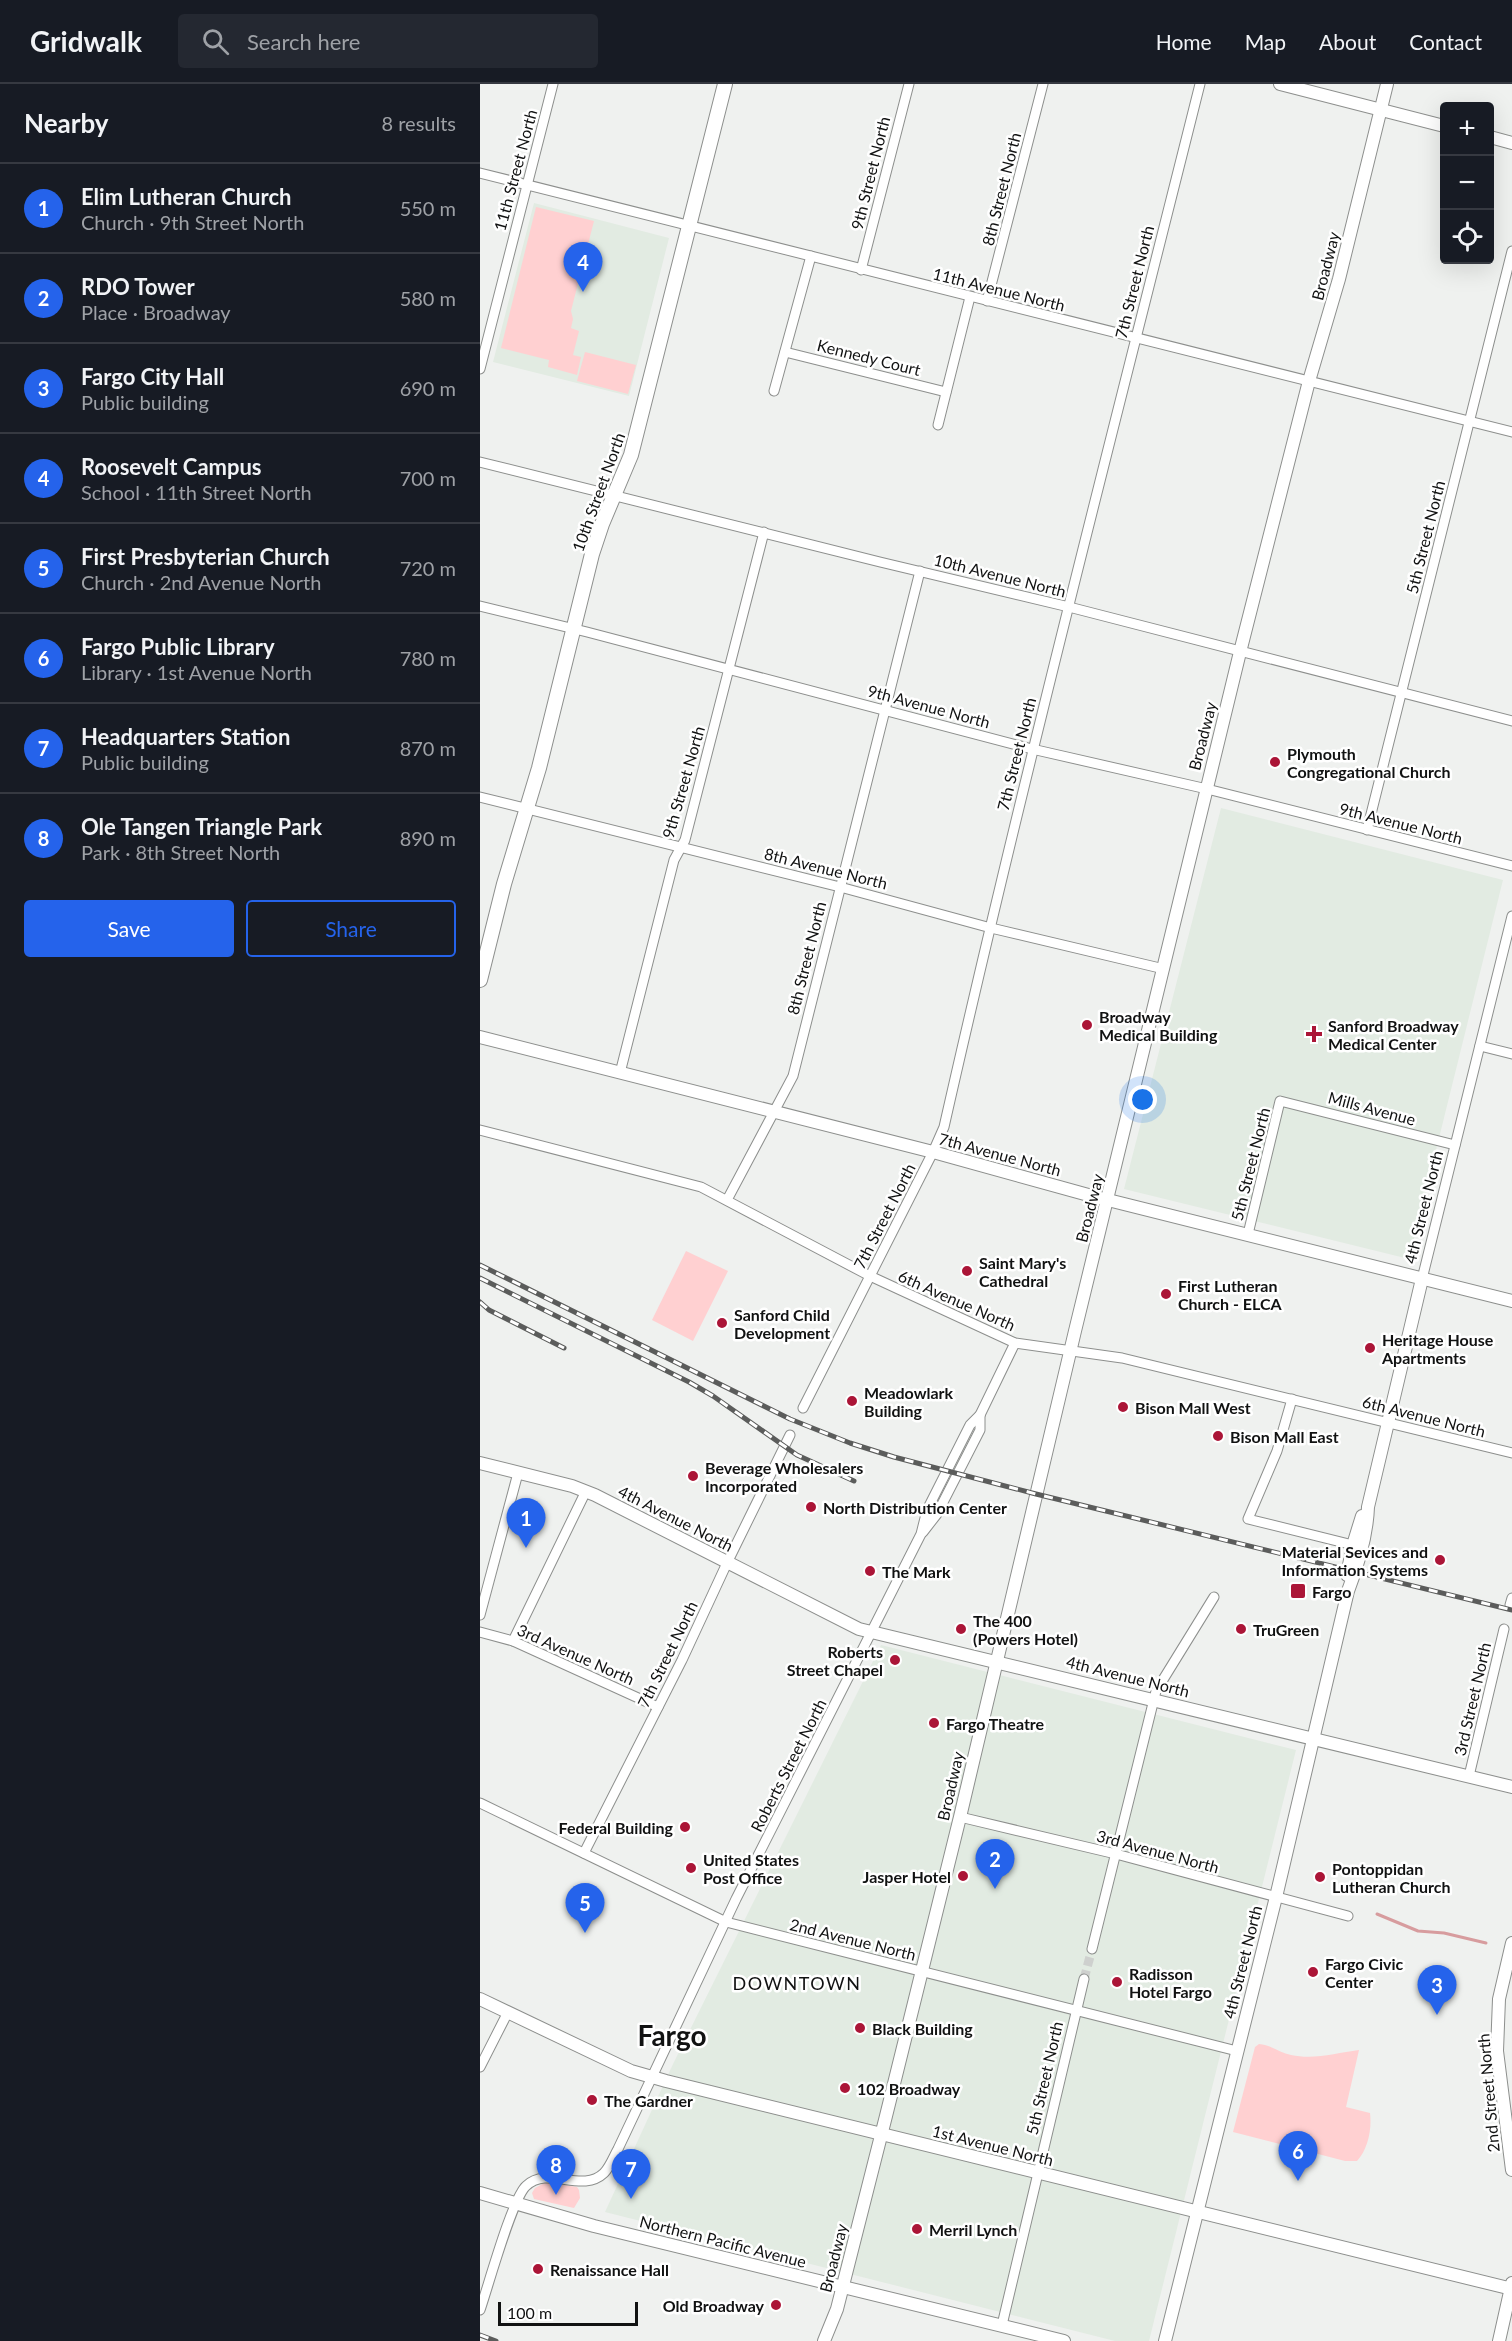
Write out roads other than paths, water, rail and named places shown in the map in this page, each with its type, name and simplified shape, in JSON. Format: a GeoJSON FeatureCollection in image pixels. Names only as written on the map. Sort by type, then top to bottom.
{"type":"FeatureCollection","features":[{"type":"Feature","properties":{"kind":"main road","name":"10th Street North"},"geometry":{"type":"LineString","coordinates":[[480,980],[539,768],[592,554],[631,455],[724,84]]}},
{"type":"Feature","properties":{"kind":"street","name":"11th Street North"},"geometry":{"type":"LineString","coordinates":[[480,369],[553,84]]}},
{"type":"Feature","properties":{"kind":"street","name":"9th Street North"},"geometry":{"type":"LineString","coordinates":[[861,270],[909,84]]}},
{"type":"Feature","properties":{"kind":"street","name":"8th Street North"},"geometry":{"type":"LineString","coordinates":[[987,301],[1042,84]]}},
{"type":"Feature","properties":{"kind":"street","name":"7th Street North"},"geometry":{"type":"LineString","coordinates":[[803,1408],[944,1127],[1032,749],[1200,84]]}},
{"type":"Feature","properties":{"kind":"street"},"geometry":{"type":"LineString","coordinates":[[1280,84],[1440,125]]}},
{"type":"Feature","properties":{"kind":"street","name":"Broadway"},"geometry":{"type":"LineString","coordinates":[[824,2341],[837,2309],[882,2134],[1240,652],[1309,381],[1339,279],[1387,84]]}},
{"type":"Feature","properties":{"kind":"street"},"geometry":{"type":"LineString","coordinates":[[1494,138],[1512,143]]}},
{"type":"Feature","properties":{"kind":"street","name":"11th Avenue North"},"geometry":{"type":"LineString","coordinates":[[480,172],[861,270],[1512,432]]}},
{"type":"Feature","properties":{"kind":"street","name":"5th Street North"},"geometry":{"type":"LineString","coordinates":[[1367,830],[1512,251]]}},
{"type":"Feature","properties":{"kind":"street"},"geometry":{"type":"LineString","coordinates":[[774,391],[811,256]]}},
{"type":"Feature","properties":{"kind":"street"},"geometry":{"type":"LineString","coordinates":[[939,425],[970,297]]}},
{"type":"Feature","properties":{"kind":"street","name":"Kennedy Court"},"geometry":{"type":"LineString","coordinates":[[785,352],[946,392]]}},
{"type":"Feature","properties":{"kind":"street","name":"10th Avenue North"},"geometry":{"type":"LineString","coordinates":[[480,462],[1069,607],[1512,721]]}},
{"type":"Feature","properties":{"kind":"street","name":"9th Street North"},"geometry":{"type":"LineString","coordinates":[[620,1073],[674,860],[685,840],[764,532]]}},
{"type":"Feature","properties":{"kind":"street","name":"8th Street North"},"geometry":{"type":"LineString","coordinates":[[727,1200],[793,1076],[920,571]]}},
{"type":"Feature","properties":{"kind":"street","name":"9th Avenue North"},"geometry":{"type":"LineString","coordinates":[[480,606],[1032,749],[1207,789],[1512,866]]}},
{"type":"Feature","properties":{"kind":"street","name":"8th Avenue North"},"geometry":{"type":"LineString","coordinates":[[480,797],[840,887],[991,928],[1164,969]]}},
{"type":"Feature","properties":{"kind":"street","name":"4th Street North"},"geometry":{"type":"LineString","coordinates":[[1165,2341],[1276,1897],[1348,1591],[1368,1522],[1368,1507],[1422,1279],[1512,916]]}},
{"type":"Feature","properties":{"kind":"street","name":"7th Avenue North"},"geometry":{"type":"LineString","coordinates":[[480,1037],[933,1152],[1108,1200],[1512,1301]]}},
{"type":"Feature","properties":{"kind":"street"},"geometry":{"type":"LineString","coordinates":[[1480,1046],[1512,1054]]}},
{"type":"Feature","properties":{"kind":"street","name":"5th Street North"},"geometry":{"type":"LineString","coordinates":[[1248,1234],[1280,1101]]}},
{"type":"Feature","properties":{"kind":"street","name":"Mills Avenue"},"geometry":{"type":"LineString","coordinates":[[1280,1101],[1455,1145]]}},
{"type":"Feature","properties":{"kind":"street","name":"6th Avenue North"},"geometry":{"type":"LineString","coordinates":[[480,1130],[701,1187],[870,1276],[1015,1343],[1071,1349],[1122,1358],[1512,1453]]}},
{"type":"Feature","properties":{"kind":"street","name":"Roberts Street North"},"geometry":{"type":"LineString","coordinates":[[515,2205],[526,2185],[535,2180],[546,2177],[582,2182],[604,2173],[618,2149],[726,1922],[921,1534],[927,1510],[970,1425],[981,1415],[1015,1343]]}},
{"type":"Feature","properties":{"kind":"street"},"geometry":{"type":"LineString","coordinates":[[1292,1399],[1271,1469],[1248,1519],[1353,1545]]}},
{"type":"Feature","properties":{"kind":"street","name":"7th Street North"},"geometry":{"type":"LineString","coordinates":[[584,1852],[658,1707],[790,1435]]}},
{"type":"Feature","properties":{"kind":"street","name":"4th Avenue North"},"geometry":{"type":"LineString","coordinates":[[480,1463],[586,1491],[850,1625],[872,1632],[1512,1787]]}},
{"type":"Feature","properties":{"kind":"street"},"geometry":{"type":"LineString","coordinates":[[480,1615],[518,1473]]}},
{"type":"Feature","properties":{"kind":"street"},"geometry":{"type":"LineString","coordinates":[[513,1641],[586,1491]]}},
{"type":"Feature","properties":{"kind":"street","name":"4th Street North"},"geometry":{"type":"LineString","coordinates":[[1348,1591],[1347,1570],[1360,1520],[1368,1507]]}},
{"type":"Feature","properties":{"kind":"street"},"geometry":{"type":"LineString","coordinates":[[1092,1949],[1159,1685],[1214,1597]]}},
{"type":"Feature","properties":{"kind":"street","name":"3rd Street North"},"geometry":{"type":"LineString","coordinates":[[1469,1776],[1504,1629]]}},
{"type":"Feature","properties":{"kind":"street","name":"3rd Avenue North"},"geometry":{"type":"LineString","coordinates":[[480,1632],[513,1641],[658,1707]]}},
{"type":"Feature","properties":{"kind":"street","name":"2nd Avenue North"},"geometry":{"type":"LineString","coordinates":[[480,1803],[726,1922],[1237,2051]]}},
{"type":"Feature","properties":{"kind":"street","name":"3rd Avenue North"},"geometry":{"type":"LineString","coordinates":[[960,1817],[1116,1854],[1348,1916]]}},
{"type":"Feature","properties":{"kind":"street","name":"2nd Street North"},"geometry":{"type":"LineString","coordinates":[[1512,1943],[1499,1999],[1497,2051],[1512,2170]]}},
{"type":"Feature","properties":{"kind":"street","name":"5th Street North"},"geometry":{"type":"LineString","coordinates":[[1002,2325],[1084,1979]]}},
{"type":"Feature","properties":{"kind":"street","name":"1st Avenue North"},"geometry":{"type":"LineString","coordinates":[[480,1999],[631,2071],[652,2077],[1197,2212],[1512,2287]]}},
{"type":"Feature","properties":{"kind":"street"},"geometry":{"type":"LineString","coordinates":[[480,2067],[508,2012]]}},
{"type":"Feature","properties":{"kind":"street","name":"Northern Pacific Avenue"},"geometry":{"type":"LineString","coordinates":[[480,2193],[515,2205],[1064,2341]]}},
{"type":"Feature","properties":{"kind":"street"},"geometry":{"type":"LineString","coordinates":[[480,2310],[515,2205]]}},
{"type":"Feature","properties":{"kind":"street"},"geometry":{"type":"LineString","coordinates":[[1499,2341],[1512,2287]]}},
{"type":"Feature","properties":{"kind":"waterway"},"geometry":{"type":"LineString","coordinates":[[1377,1914],[1418,1931],[1444,1933],[1486,1943]]}},
{"type":"Feature","properties":{"kind":"tunnel"},"geometry":{"type":"LineString","coordinates":[[1084,1979],[1092,1949]]}},
{"type":"Feature","properties":{"kind":"railway"},"geometry":{"type":"LineString","coordinates":[[480,1265],[790,1419],[850,1443],[894,1457],[1036,1494],[1512,1610]]}},
{"type":"Feature","properties":{"kind":"railway"},"geometry":{"type":"LineString","coordinates":[[480,1278],[689,1382],[713,1396],[797,1455],[854,1481]]}},
{"type":"Feature","properties":{"kind":"railway"},"geometry":{"type":"LineString","coordinates":[[480,1302],[489,1310],[564,1348]]}},
{"type":"Feature","properties":{"kind":"railway"},"geometry":{"type":"LineString","coordinates":[[480,2335],[496,2341]]}},
{"type":"Feature","properties":{"kind":"place","name":"Roosevelt Campus"},"geometry":{"type":"Point","coordinates":[583,292]}},
{"type":"Feature","properties":{"kind":"place","name":"Plymouth Congregational Church"},"geometry":{"type":"Point","coordinates":[1275,762]}},
{"type":"Feature","properties":{"kind":"place","name":"Broadway Medical Building"},"geometry":{"type":"Point","coordinates":[1087,1025]}},
{"type":"Feature","properties":{"kind":"place","name":"Sanford Broadway Medical Center"},"geometry":{"type":"Point","coordinates":[1314,1034]}},
{"type":"Feature","properties":{"kind":"place","name":"Saint Mary's Cathedral"},"geometry":{"type":"Point","coordinates":[967,1271]}},
{"type":"Feature","properties":{"kind":"place","name":"First Lutheran Church - ELCA"},"geometry":{"type":"Point","coordinates":[1166,1294]}},
{"type":"Feature","properties":{"kind":"place","name":"Sanford Child Development"},"geometry":{"type":"Point","coordinates":[722,1323]}},
{"type":"Feature","properties":{"kind":"place","name":"Heritage House Apartments"},"geometry":{"type":"Point","coordinates":[1370,1348]}},
{"type":"Feature","properties":{"kind":"place","name":"Meadowlark Building"},"geometry":{"type":"Point","coordinates":[852,1401]}},
{"type":"Feature","properties":{"kind":"place","name":"Bison Mall West"},"geometry":{"type":"Point","coordinates":[1123,1407]}},
{"type":"Feature","properties":{"kind":"place","name":"Bison Mall East"},"geometry":{"type":"Point","coordinates":[1218,1436]}},
{"type":"Feature","properties":{"kind":"place","name":"Beverage Wholesalers Incorporated"},"geometry":{"type":"Point","coordinates":[693,1476]}},
{"type":"Feature","properties":{"kind":"place","name":"North Distribution Center"},"geometry":{"type":"Point","coordinates":[811,1507]}},
{"type":"Feature","properties":{"kind":"place","name":"Elim Lutheran Church"},"geometry":{"type":"Point","coordinates":[526,1548]}},
{"type":"Feature","properties":{"kind":"place","name":"Material Sevices and Information Systems"},"geometry":{"type":"Point","coordinates":[1440,1560]}},
{"type":"Feature","properties":{"kind":"place","name":"The Mark"},"geometry":{"type":"Point","coordinates":[870,1571]}},
{"type":"Feature","properties":{"kind":"place","name":"Fargo"},"geometry":{"type":"Point","coordinates":[1298,1591]}},
{"type":"Feature","properties":{"kind":"place","name":"The 400 (Powers Hotel)"},"geometry":{"type":"Point","coordinates":[961,1629]}},
{"type":"Feature","properties":{"kind":"place","name":"TruGreen"},"geometry":{"type":"Point","coordinates":[1241,1629]}},
{"type":"Feature","properties":{"kind":"place","name":"Roberts Street Chapel"},"geometry":{"type":"Point","coordinates":[895,1660]}},
{"type":"Feature","properties":{"kind":"place","name":"Fargo Theatre"},"geometry":{"type":"Point","coordinates":[934,1723]}},
{"type":"Feature","properties":{"kind":"place","name":"Federal Building"},"geometry":{"type":"Point","coordinates":[685,1827]}},
{"type":"Feature","properties":{"kind":"place","name":"United States Post Office"},"geometry":{"type":"Point","coordinates":[691,1868]}},
{"type":"Feature","properties":{"kind":"place","name":"Jasper Hotel"},"geometry":{"type":"Point","coordinates":[963,1876]}},
{"type":"Feature","properties":{"kind":"place","name":"Pontoppidan Lutheran Church"},"geometry":{"type":"Point","coordinates":[1320,1877]}},
{"type":"Feature","properties":{"kind":"place","name":"RDO Tower"},"geometry":{"type":"Point","coordinates":[995,1889]}},
{"type":"Feature","properties":{"kind":"place","name":"First Presbyterian Church"},"geometry":{"type":"Point","coordinates":[585,1933]}},
{"type":"Feature","properties":{"kind":"place","name":"Fargo Civic Center"},"geometry":{"type":"Point","coordinates":[1313,1972]}},
{"type":"Feature","properties":{"kind":"place","name":"Radisson Hotel Fargo"},"geometry":{"type":"Point","coordinates":[1117,1982]}},
{"type":"Feature","properties":{"kind":"place","name":"Fargo City Hall"},"geometry":{"type":"Point","coordinates":[1437,2015]}},
{"type":"Feature","properties":{"kind":"place","name":"Black Building"},"geometry":{"type":"Point","coordinates":[860,2028]}},
{"type":"Feature","properties":{"kind":"place","name":"102 Broadway"},"geometry":{"type":"Point","coordinates":[845,2088]}},
{"type":"Feature","properties":{"kind":"place","name":"The Gardner"},"geometry":{"type":"Point","coordinates":[592,2100]}},
{"type":"Feature","properties":{"kind":"place","name":"Fargo Public Library"},"geometry":{"type":"Point","coordinates":[1298,2181]}},
{"type":"Feature","properties":{"kind":"place","name":"Ole Tangen Triangle Park"},"geometry":{"type":"Point","coordinates":[556,2195]}},
{"type":"Feature","properties":{"kind":"place","name":"Headquarters Station"},"geometry":{"type":"Point","coordinates":[631,2199]}},
{"type":"Feature","properties":{"kind":"place","name":"Merril Lynch"},"geometry":{"type":"Point","coordinates":[917,2229]}},
{"type":"Feature","properties":{"kind":"place","name":"Renaissance Hall"},"geometry":{"type":"Point","coordinates":[538,2269]}},
{"type":"Feature","properties":{"kind":"place","name":"Old Broadway"},"geometry":{"type":"Point","coordinates":[776,2305]}},
{"type":"Feature","properties":{"kind":"district","name":"DOWNTOWN"},"geometry":{"type":"Point","coordinates":[797,1983]}},
{"type":"Feature","properties":{"kind":"district","name":"Fargo"},"geometry":{"type":"Point","coordinates":[672,2035]}}]}
